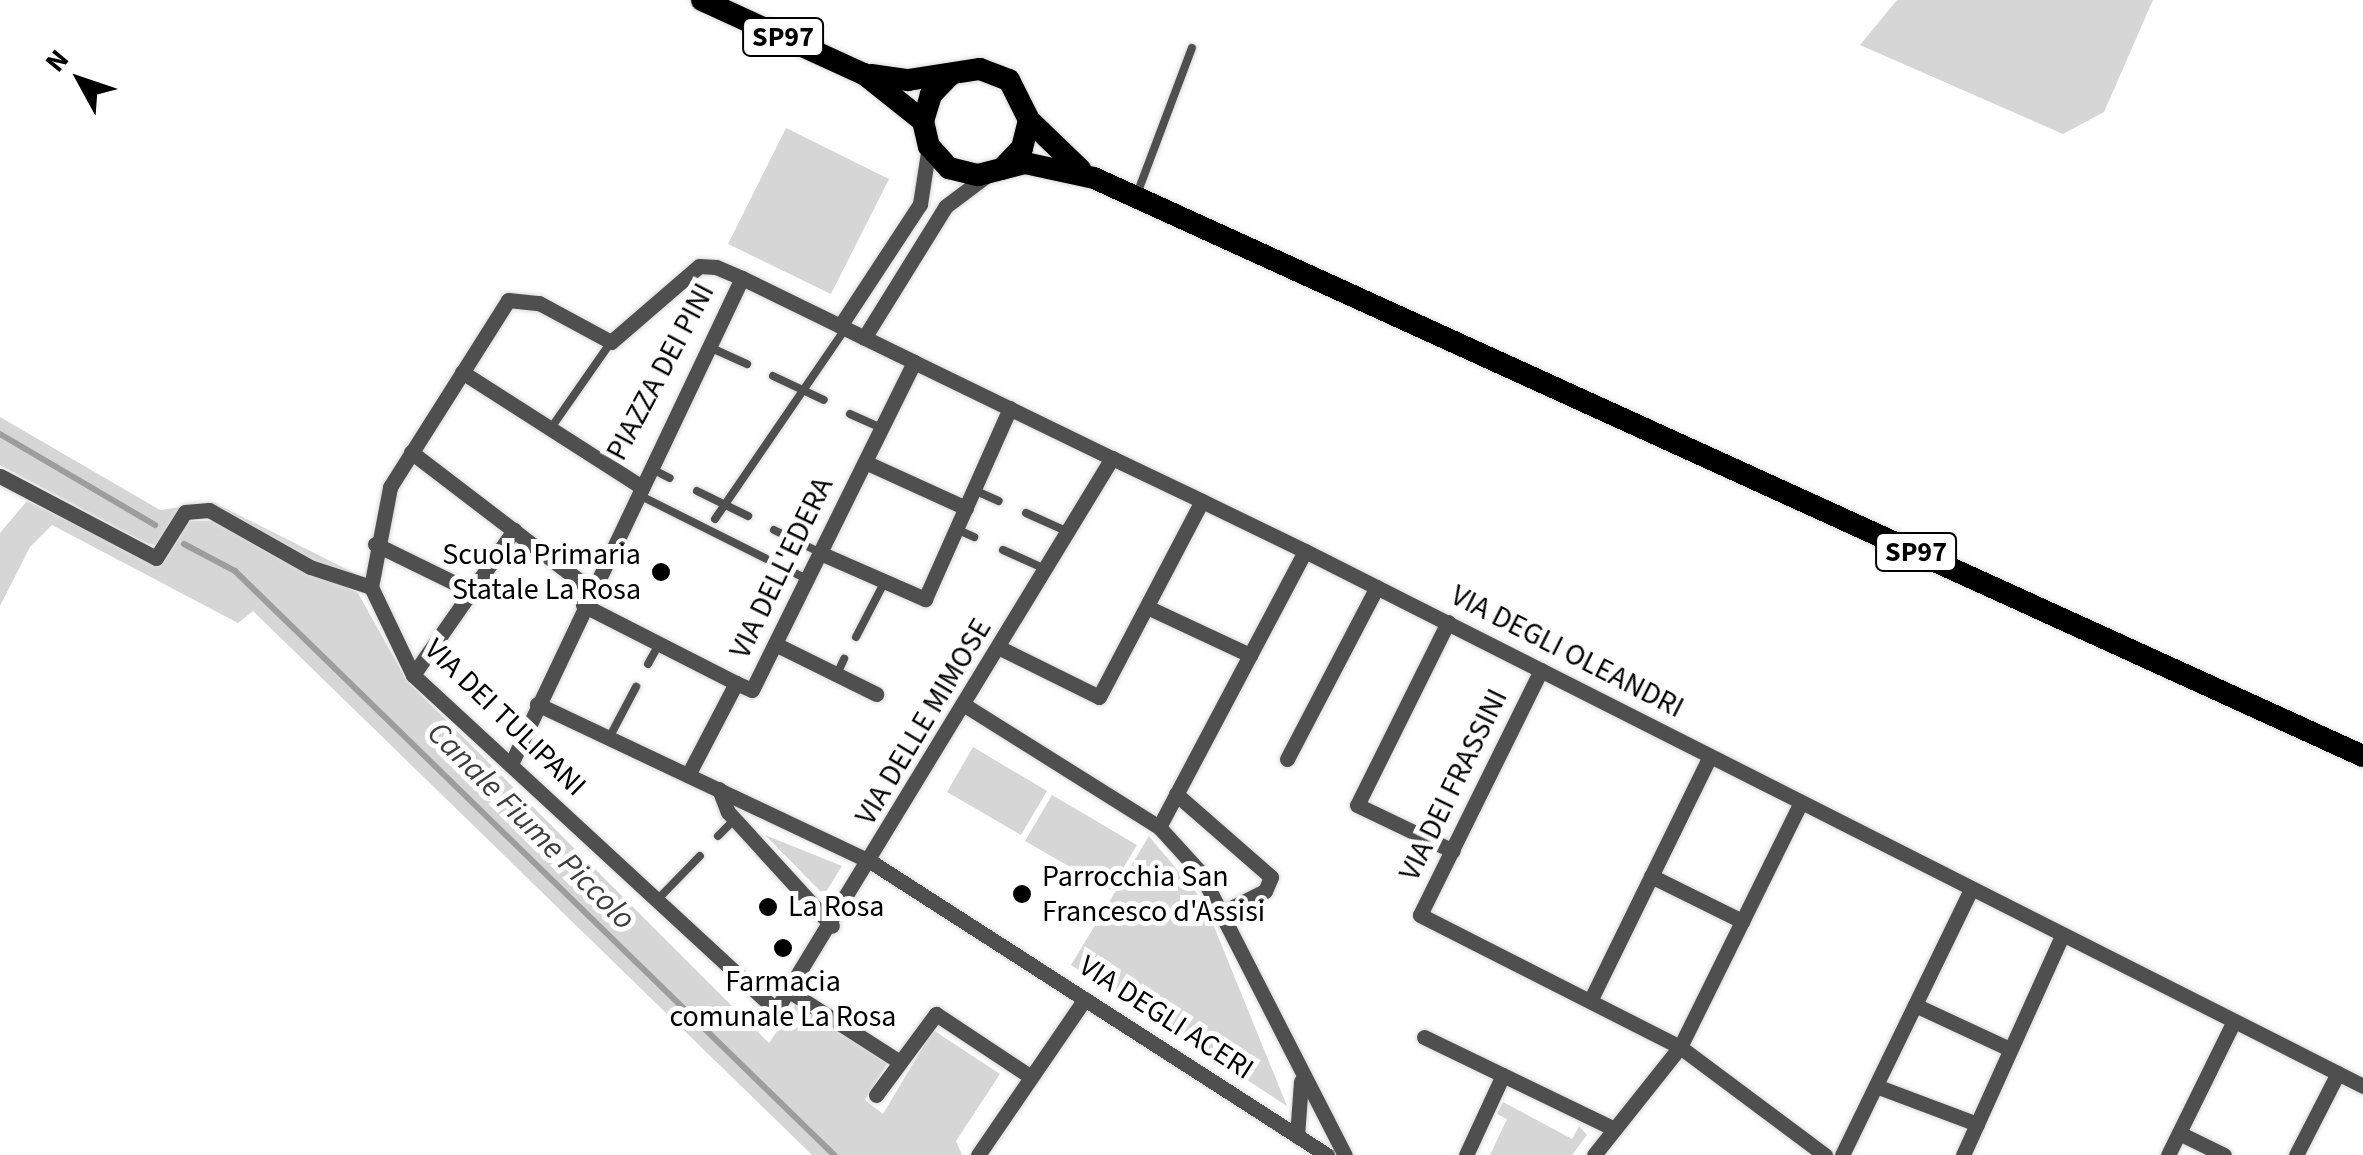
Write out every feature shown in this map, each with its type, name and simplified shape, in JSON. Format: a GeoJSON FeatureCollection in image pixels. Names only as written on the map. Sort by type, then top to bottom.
{"type":"FeatureCollection","features":[{"type":"Feature","properties":{"kind":"main road","name":"SP97"},"geometry":{"type":"LineString","coordinates":[[702,0],[864,74],[923,121]]}},
{"type":"Feature","properties":{"kind":"main road"},"geometry":{"type":"LineString","coordinates":[[980,69],[1008,80],[1030,120],[1022,148],[997,170],[949,168],[929,146],[923,121],[930,95],[950,75],[980,69]]}},
{"type":"Feature","properties":{"kind":"main road","name":"SP97"},"geometry":{"type":"LineString","coordinates":[[864,74],[950,75]]}},
{"type":"Feature","properties":{"kind":"main road","name":"SP97"},"geometry":{"type":"LineString","coordinates":[[1030,120],[1094,178]]}},
{"type":"Feature","properties":{"kind":"main road","name":"SP97"},"geometry":{"type":"LineString","coordinates":[[997,170],[1037,164],[1094,178],[2363,756]]}},
{"type":"Feature","properties":{"kind":"street"},"geometry":{"type":"LineString","coordinates":[[842,327],[920,204],[929,146]]}},
{"type":"Feature","properties":{"kind":"street"},"geometry":{"type":"LineString","coordinates":[[864,338],[946,206],[997,170]]}},
{"type":"Feature","properties":{"kind":"street","name":"PIAZZA DEI PINI"},"geometry":{"type":"LineString","coordinates":[[551,428],[635,488],[742,278],[698,266],[611,342]]}},
{"type":"Feature","properties":{"kind":"street","name":"VIA DEGLI OLEANDRI"},"geometry":{"type":"LineString","coordinates":[[742,278],[1448,622],[2363,1086]]}},
{"type":"Feature","properties":{"kind":"street"},"geometry":{"type":"LineString","coordinates":[[0,476],[156,558],[175,523],[209,510],[310,567],[371,587],[375,544],[411,452],[508,300],[539,303],[611,342]]}},
{"type":"Feature","properties":{"kind":"street","name":"VIA DELL'EDERA"},"geometry":{"type":"LineString","coordinates":[[688,775],[736,683],[752,690],[914,362]]}},
{"type":"Feature","properties":{"kind":"street"},"geometry":{"type":"LineString","coordinates":[[462,372],[551,428]]}},
{"type":"Feature","properties":{"kind":"street"},"geometry":{"type":"LineString","coordinates":[[820,553],[925,599],[1010,408]]}},
{"type":"Feature","properties":{"kind":"street"},"geometry":{"type":"LineString","coordinates":[[411,452],[589,588]]}},
{"type":"Feature","properties":{"kind":"street","name":"VIA DELLE MIMOSE"},"geometry":{"type":"LineString","coordinates":[[776,1010],[874,862],[1112,458]]}},
{"type":"Feature","properties":{"kind":"street"},"geometry":{"type":"LineString","coordinates":[[865,462],[966,508]]}},
{"type":"Feature","properties":{"kind":"street"},"geometry":{"type":"LineString","coordinates":[[510,764],[635,488]]}},
{"type":"Feature","properties":{"kind":"street"},"geometry":{"type":"LineString","coordinates":[[1000,648],[1100,697],[1202,501]]}},
{"type":"Feature","properties":{"kind":"street"},"geometry":{"type":"LineString","coordinates":[[413,675],[514,530]]}},
{"type":"Feature","properties":{"kind":"street"},"geometry":{"type":"LineString","coordinates":[[375,544],[471,592]]}},
{"type":"Feature","properties":{"kind":"street"},"geometry":{"type":"LineString","coordinates":[[1159,826],[1305,551]]}},
{"type":"Feature","properties":{"kind":"street","name":"VIA DEI TULIPANI"},"geometry":{"type":"LineString","coordinates":[[371,587],[413,675],[776,1010]]}},
{"type":"Feature","properties":{"kind":"street"},"geometry":{"type":"LineString","coordinates":[[1287,760],[1377,587]]}},
{"type":"Feature","properties":{"kind":"street"},"geometry":{"type":"LineString","coordinates":[[583,605],[736,683]]}},
{"type":"Feature","properties":{"kind":"street"},"geometry":{"type":"LineString","coordinates":[[1147,606],[1250,655]]}},
{"type":"Feature","properties":{"kind":"street"},"geometry":{"type":"LineString","coordinates":[[1448,622],[1357,804],[1453,851]]}},
{"type":"Feature","properties":{"kind":"street"},"geometry":{"type":"LineString","coordinates":[[775,644],[840,667],[876,694]]}},
{"type":"Feature","properties":{"kind":"street","name":"VIA DEI FRASSINI"},"geometry":{"type":"LineString","coordinates":[[1542,670],[1420,916],[1592,997]]}},
{"type":"Feature","properties":{"kind":"street","name":"VIA DEGLI ACERI"},"geometry":{"type":"LineString","coordinates":[[537,704],[874,862],[1327,1155]]}},
{"type":"Feature","properties":{"kind":"street"},"geometry":{"type":"LineString","coordinates":[[966,706],[1159,826],[1222,912],[1302,1080],[1345,1155]]}},
{"type":"Feature","properties":{"kind":"street"},"geometry":{"type":"LineString","coordinates":[[1710,756],[1592,997],[1680,1047],[1825,1155]]}},
{"type":"Feature","properties":{"kind":"street"},"geometry":{"type":"LineString","coordinates":[[719,790],[735,820],[832,926]]}},
{"type":"Feature","properties":{"kind":"street"},"geometry":{"type":"LineString","coordinates":[[1176,794],[1271,877],[1265,892],[1222,912]]}},
{"type":"Feature","properties":{"kind":"street"},"geometry":{"type":"LineString","coordinates":[[1594,1155],[1680,1047],[1802,802]]}},
{"type":"Feature","properties":{"kind":"street"},"geometry":{"type":"LineString","coordinates":[[1651,876],[1742,921]]}},
{"type":"Feature","properties":{"kind":"street"},"geometry":{"type":"LineString","coordinates":[[1842,1155],[1972,890]]}},
{"type":"Feature","properties":{"kind":"street"},"geometry":{"type":"LineString","coordinates":[[1962,1155],[2062,936]]}},
{"type":"Feature","properties":{"kind":"street"},"geometry":{"type":"LineString","coordinates":[[789,991],[897,1060]]}},
{"type":"Feature","properties":{"kind":"street"},"geometry":{"type":"LineString","coordinates":[[978,1155],[1085,999]]}},
{"type":"Feature","properties":{"kind":"street"},"geometry":{"type":"LineString","coordinates":[[1915,1005],[2010,1050]]}},
{"type":"Feature","properties":{"kind":"street"},"geometry":{"type":"LineString","coordinates":[[876,1095],[897,1060],[936,1014],[1031,1078]]}},
{"type":"Feature","properties":{"kind":"street"},"geometry":{"type":"LineString","coordinates":[[2168,1155],[2233,1023]]}},
{"type":"Feature","properties":{"kind":"street"},"geometry":{"type":"LineString","coordinates":[[1424,1037],[1614,1129]]}},
{"type":"Feature","properties":{"kind":"street"},"geometry":{"type":"LineString","coordinates":[[2296,1155],[2338,1073]]}},
{"type":"Feature","properties":{"kind":"street"},"geometry":{"type":"LineString","coordinates":[[1466,1155],[1503,1076]]}},
{"type":"Feature","properties":{"kind":"street"},"geometry":{"type":"LineString","coordinates":[[1300,1138],[1302,1080]]}},
{"type":"Feature","properties":{"kind":"street"},"geometry":{"type":"LineString","coordinates":[[1876,1086],[1977,1124]]}},
{"type":"Feature","properties":{"kind":"street"},"geometry":{"type":"LineString","coordinates":[[1300,1138],[1318,1103]]}},
{"type":"Feature","properties":{"kind":"street"},"geometry":{"type":"LineString","coordinates":[[2179,1133],[2224,1155]]}},
{"type":"Feature","properties":{"kind":"lane"},"geometry":{"type":"LineString","coordinates":[[1136,197],[1192,48]]}},
{"type":"Feature","properties":{"kind":"lane"},"geometry":{"type":"LineString","coordinates":[[715,519],[842,327]]}},
{"type":"Feature","properties":{"kind":"lane","name":"PIAZZA DEI PINI"},"geometry":{"type":"LineString","coordinates":[[551,428],[611,342]]}},
{"type":"Feature","properties":{"kind":"lane"},"geometry":{"type":"LineString","coordinates":[[707,346],[746,364]]}},
{"type":"Feature","properties":{"kind":"lane"},"geometry":{"type":"LineString","coordinates":[[773,376],[824,400]]}},
{"type":"Feature","properties":{"kind":"lane"},"geometry":{"type":"LineString","coordinates":[[850,414],[881,428]]}},
{"type":"Feature","properties":{"kind":"lane"},"geometry":{"type":"LineString","coordinates":[[646,466],[670,478]]}},
{"type":"Feature","properties":{"kind":"lane"},"geometry":{"type":"LineString","coordinates":[[635,488],[807,579]]}},
{"type":"Feature","properties":{"kind":"lane"},"geometry":{"type":"LineString","coordinates":[[974,490],[999,502]]}},
{"type":"Feature","properties":{"kind":"lane"},"geometry":{"type":"LineString","coordinates":[[697,491],[748,516]]}},
{"type":"Feature","properties":{"kind":"lane"},"geometry":{"type":"LineString","coordinates":[[1026,513],[1068,532]]}},
{"type":"Feature","properties":{"kind":"lane"},"geometry":{"type":"LineString","coordinates":[[774,530],[820,553]]}},
{"type":"Feature","properties":{"kind":"lane"},"geometry":{"type":"LineString","coordinates":[[956,530],[974,537]]}},
{"type":"Feature","properties":{"kind":"lane"},"geometry":{"type":"LineString","coordinates":[[1003,550],[1046,570]]}},
{"type":"Feature","properties":{"kind":"lane"},"geometry":{"type":"LineString","coordinates":[[856,638],[885,581]]}},
{"type":"Feature","properties":{"kind":"lane"},"geometry":{"type":"LineString","coordinates":[[648,664],[659,644]]}},
{"type":"Feature","properties":{"kind":"lane"},"geometry":{"type":"LineString","coordinates":[[609,738],[636,687]]}},
{"type":"Feature","properties":{"kind":"lane"},"geometry":{"type":"LineString","coordinates":[[718,836],[735,820]]}},
{"type":"Feature","properties":{"kind":"lane"},"geometry":{"type":"LineString","coordinates":[[658,900],[700,856]]}},
{"type":"Feature","properties":{"kind":"shaded area"},"geometry":{"type":"Polygon","coordinates":[[[1897,0],[2153,0],[2104,112],[2063,134],[1860,45],[1897,0]]]}},
{"type":"Feature","properties":{"kind":"shaded area"},"geometry":{"type":"Polygon","coordinates":[[[786,128],[889,179],[831,294],[728,244],[786,128]]]}},
{"type":"Feature","properties":{"kind":"shaded area"},"geometry":{"type":"Polygon","coordinates":[[[0,417],[160,510],[213,502],[358,575],[334,573],[218,510],[182,510],[155,545],[146,543],[0,465],[0,417]]]}},
{"type":"Feature","properties":{"kind":"shaded area"},"geometry":{"type":"Polygon","coordinates":[[[27,501],[158,565],[184,521],[217,521],[358,593],[407,681],[769,1043],[796,1004],[888,1062],[865,1100],[883,1114],[933,1030],[1000,1074],[956,1141],[962,1155],[812,1155],[253,611],[238,623],[52,525],[30,547],[0,606],[0,533],[27,501]]]}},
{"type":"Feature","properties":{"kind":"shaded area"},"geometry":{"type":"Polygon","coordinates":[[[973,747],[1047,791],[1021,835],[947,792],[973,747]]]}},
{"type":"Feature","properties":{"kind":"shaded area"},"geometry":{"type":"Polygon","coordinates":[[[1052,795],[1137,845],[1110,890],[1025,841],[1052,795]]]}},
{"type":"Feature","properties":{"kind":"shaded area"},"geometry":{"type":"Polygon","coordinates":[[[765,835],[842,866],[824,895],[765,835]]]}},
{"type":"Feature","properties":{"kind":"shaded area"},"geometry":{"type":"Polygon","coordinates":[[[1149,836],[1204,902],[1287,1106],[1071,965],[1149,836]]]}},
{"type":"Feature","properties":{"kind":"shaded area"},"geometry":{"type":"Polygon","coordinates":[[[1503,1102],[1572,1139],[1579,1126],[1587,1135],[1572,1155],[1490,1155],[1507,1119],[1497,1114],[1503,1102]]]}},
{"type":"Feature","properties":{"kind":"waterway","name":"Canale Fiume Piccolo"},"geometry":{"type":"LineString","coordinates":[[0,434],[155,525]]}},
{"type":"Feature","properties":{"kind":"waterway","name":"Canale Fiume Piccolo"},"geometry":{"type":"LineString","coordinates":[[184,544],[235,571],[834,1155]]}},
{"type":"Feature","properties":{"kind":"place","name":"Scuola Primaria Statale La Rosa"},"geometry":{"type":"Point","coordinates":[661,572]}},
{"type":"Feature","properties":{"kind":"place","name":"Parrocchia San Francesco d'Assisi"},"geometry":{"type":"Point","coordinates":[1022,894]}},
{"type":"Feature","properties":{"kind":"place","name":"La Rosa"},"geometry":{"type":"Point","coordinates":[768,907]}},
{"type":"Feature","properties":{"kind":"place","name":"Farmacia comunale La Rosa"},"geometry":{"type":"Point","coordinates":[783,948]}}]}
